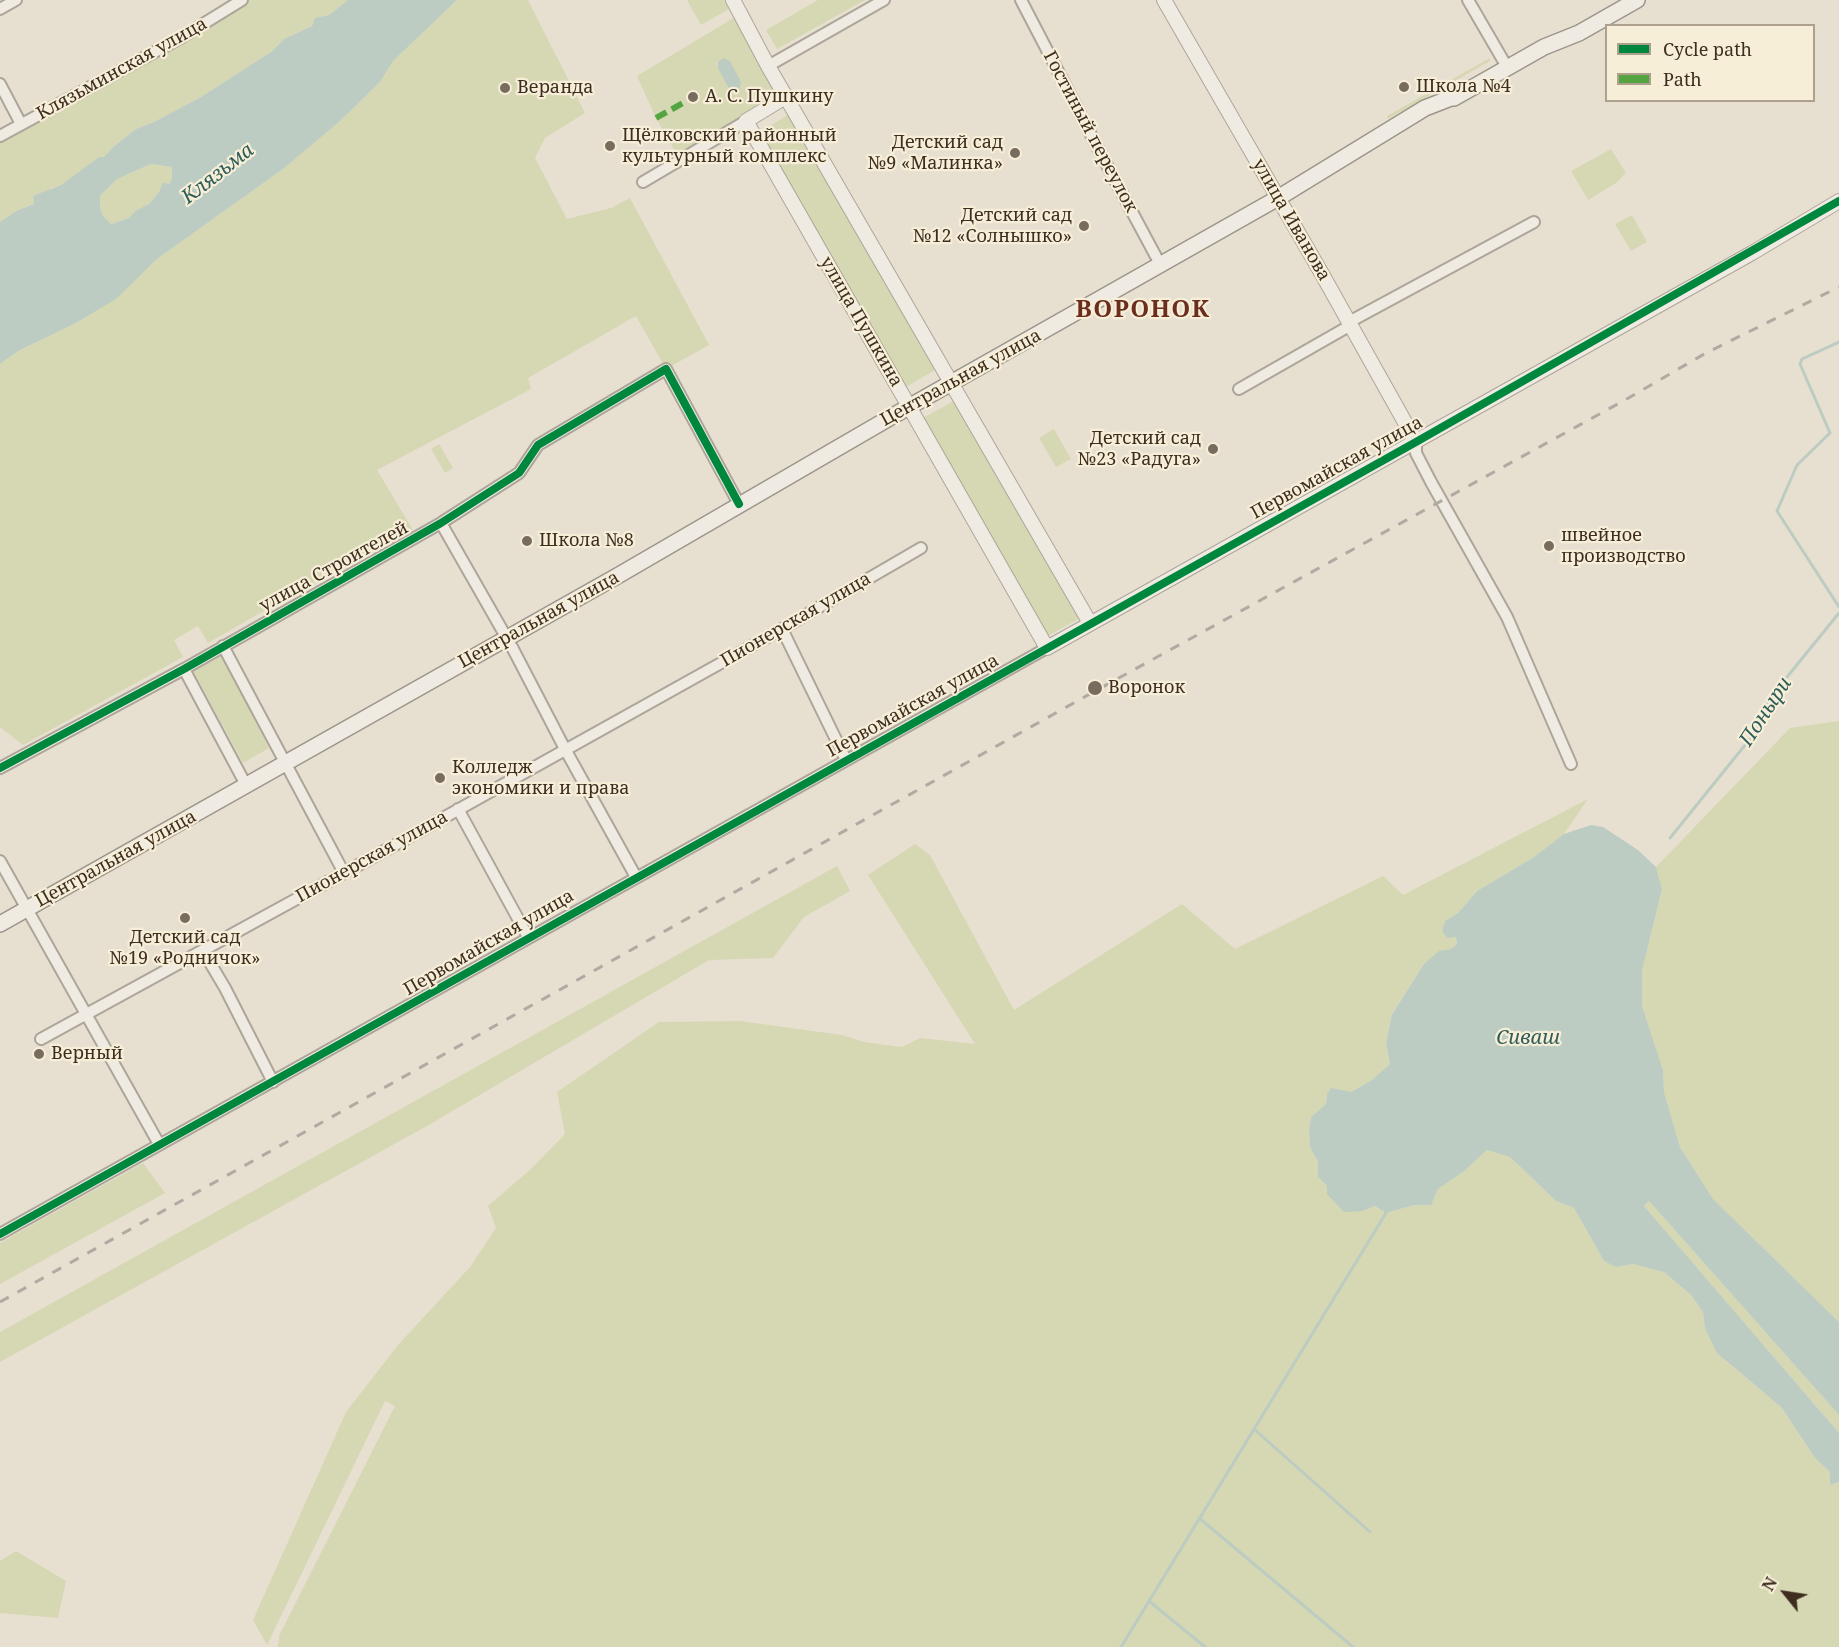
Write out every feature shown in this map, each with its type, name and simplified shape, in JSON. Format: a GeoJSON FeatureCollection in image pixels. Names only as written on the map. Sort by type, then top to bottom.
{"type":"FeatureCollection","features":[{"type":"Feature","properties":{"kind":"main road","name":"Центральная улица"},"geometry":{"type":"LineString","coordinates":[[1544,47],[1580,21],[1617,0]]}},
{"type":"Feature","properties":{"kind":"main road","name":"Центральная улица"},"geometry":{"type":"LineString","coordinates":[[0,924],[507,638],[1326,170],[1353,160],[1401,133],[1507,67],[1544,47],[1579,33],[1637,0]]}},
{"type":"Feature","properties":{"kind":"street"},"geometry":{"type":"LineString","coordinates":[[0,9],[16,0]]}},
{"type":"Feature","properties":{"kind":"street","name":"Клязьминская улица"},"geometry":{"type":"LineString","coordinates":[[0,136],[182,37],[242,0]]}},
{"type":"Feature","properties":{"kind":"street"},"geometry":{"type":"LineString","coordinates":[[733,0],[768,66],[1090,623]]}},
{"type":"Feature","properties":{"kind":"street"},"geometry":{"type":"LineString","coordinates":[[768,66],[884,0]]}},
{"type":"Feature","properties":{"kind":"street","name":"Гостиный переулок"},"geometry":{"type":"LineString","coordinates":[[1021,0],[1161,264]]}},
{"type":"Feature","properties":{"kind":"street","name":"улица Иванова"},"geometry":{"type":"LineString","coordinates":[[1164,0],[1416,442]]}},
{"type":"Feature","properties":{"kind":"street"},"geometry":{"type":"LineString","coordinates":[[1468,0],[1507,67]]}},
{"type":"Feature","properties":{"kind":"street"},"geometry":{"type":"LineString","coordinates":[[0,84],[21,124]]}},
{"type":"Feature","properties":{"kind":"street"},"geometry":{"type":"LineString","coordinates":[[643,182],[746,121],[790,102]]}},
{"type":"Feature","properties":{"kind":"street","name":"улица Пушкина"},"geometry":{"type":"LineString","coordinates":[[746,121],[1047,648]]}},
{"type":"Feature","properties":{"kind":"street","name":"Первомайская улица"},"geometry":{"type":"LineString","coordinates":[[0,1234],[1416,442],[1839,201]]}},
{"type":"Feature","properties":{"kind":"street"},"geometry":{"type":"LineString","coordinates":[[1239,389],[1350,323],[1534,222]]}},
{"type":"Feature","properties":{"kind":"street","name":"улица Строителей"},"geometry":{"type":"LineString","coordinates":[[0,768],[184,669],[441,523],[519,472],[538,445],[666,369],[739,504]]}},
{"type":"Feature","properties":{"kind":"street"},"geometry":{"type":"LineString","coordinates":[[1416,442],[1416,453],[1431,482],[1507,617],[1571,764]]}},
{"type":"Feature","properties":{"kind":"street"},"geometry":{"type":"LineString","coordinates":[[441,523],[507,638],[636,877]]}},
{"type":"Feature","properties":{"kind":"street","name":"Пионерская улица"},"geometry":{"type":"LineString","coordinates":[[41,1039],[782,629],[921,548]]}},
{"type":"Feature","properties":{"kind":"street"},"geometry":{"type":"LineString","coordinates":[[782,629],[846,760]]}},
{"type":"Feature","properties":{"kind":"street"},"geometry":{"type":"LineString","coordinates":[[223,646],[344,873]]}},
{"type":"Feature","properties":{"kind":"street"},"geometry":{"type":"LineString","coordinates":[[184,669],[246,785]]}},
{"type":"Feature","properties":{"kind":"street"},"geometry":{"type":"LineString","coordinates":[[458,809],[528,937]]}},
{"type":"Feature","properties":{"kind":"street"},"geometry":{"type":"LineString","coordinates":[[0,861],[159,1144]]}},
{"type":"Feature","properties":{"kind":"street"},"geometry":{"type":"LineString","coordinates":[[203,951],[225,988],[273,1082]]}},
{"type":"Feature","properties":{"kind":"green space"},"geometry":{"type":"Polygon","coordinates":[[[242,0],[348,0],[329,15],[315,18],[312,26],[284,39],[271,52],[201,97],[136,129],[104,157],[99,157],[61,185],[51,188],[34,204],[16,211],[0,222],[0,136],[242,0]]]}},
{"type":"Feature","properties":{"kind":"green space"},"geometry":{"type":"Polygon","coordinates":[[[457,0],[528,0],[585,113],[545,138],[535,158],[567,219],[611,208],[630,198],[709,345],[666,369],[636,316],[528,378],[531,389],[377,470],[413,530],[408,528],[208,643],[198,626],[174,640],[183,657],[23,745],[0,727],[0,364],[18,351],[74,324],[115,299],[157,259],[283,169],[339,122],[380,82],[393,61],[457,0]]]}},
{"type":"Feature","properties":{"kind":"green space"},"geometry":{"type":"Polygon","coordinates":[[[687,0],[724,0],[729,9],[701,25],[687,0]]]}},
{"type":"Feature","properties":{"kind":"green space"},"geometry":{"type":"Polygon","coordinates":[[[818,0],[865,0],[777,49],[766,30],[818,0]]]}},
{"type":"Feature","properties":{"kind":"green space"},"geometry":{"type":"Polygon","coordinates":[[[740,14],[787,96],[680,160],[656,118],[637,76],[740,14]],[[728,60],[718,62],[729,89],[741,82],[728,60]]]}},
{"type":"Feature","properties":{"kind":"green space"},"geometry":{"type":"Polygon","coordinates":[[[1490,58],[1490,61],[1388,119],[1387,116],[1490,58]]]}},
{"type":"Feature","properties":{"kind":"green space"},"geometry":{"type":"Polygon","coordinates":[[[789,114],[935,370],[906,387],[760,132],[789,114]]]}},
{"type":"Feature","properties":{"kind":"green space"},"geometry":{"type":"Polygon","coordinates":[[[1611,149],[1626,173],[1616,183],[1588,200],[1571,171],[1611,149]]]}},
{"type":"Feature","properties":{"kind":"green space"},"geometry":{"type":"Polygon","coordinates":[[[151,164],[172,167],[172,178],[169,184],[163,182],[159,192],[149,204],[135,211],[129,218],[111,224],[103,216],[100,196],[117,179],[151,164]]]}},
{"type":"Feature","properties":{"kind":"green space"},"geometry":{"type":"Polygon","coordinates":[[[1632,215],[1647,242],[1631,251],[1615,224],[1632,215]]]}},
{"type":"Feature","properties":{"kind":"green space"},"geometry":{"type":"Polygon","coordinates":[[[954,401],[1080,618],[1044,638],[921,419],[954,401]]]}},
{"type":"Feature","properties":{"kind":"green space"},"geometry":{"type":"Polygon","coordinates":[[[1054,429],[1071,459],[1056,467],[1039,438],[1054,429]]]}},
{"type":"Feature","properties":{"kind":"green space"},"geometry":{"type":"Polygon","coordinates":[[[439,444],[453,468],[445,473],[431,449],[439,444]]]}},
{"type":"Feature","properties":{"kind":"green space"},"geometry":{"type":"Polygon","coordinates":[[[220,653],[269,748],[243,763],[192,669],[220,653]]]}},
{"type":"Feature","properties":{"kind":"green space"},"geometry":{"type":"Polygon","coordinates":[[[1839,721],[1839,1322],[1713,1199],[1680,1147],[1664,1092],[1663,1070],[1642,1006],[1642,971],[1662,889],[1656,867],[1790,728],[1839,721]]]}},
{"type":"Feature","properties":{"kind":"green space"},"geometry":{"type":"Polygon","coordinates":[[[1588,799],[1564,834],[1534,857],[1477,891],[1458,913],[1445,921],[1442,931],[1447,938],[1456,937],[1457,944],[1451,949],[1439,952],[1424,964],[1392,1013],[1386,1043],[1390,1064],[1372,1080],[1351,1092],[1327,1094],[1326,1104],[1311,1117],[1310,1147],[1318,1162],[1318,1177],[1363,1211],[1375,1206],[1386,1213],[1414,1205],[1431,1204],[1438,1189],[1463,1172],[1487,1150],[1510,1157],[1556,1201],[1574,1208],[1604,1261],[1616,1267],[1633,1264],[1664,1272],[1691,1295],[1703,1312],[1705,1328],[1726,1361],[1782,1408],[1815,1458],[1830,1472],[1830,1485],[1839,1482],[1839,1647],[278,1647],[279,1636],[395,1406],[385,1401],[267,1645],[253,1620],[346,1412],[398,1345],[470,1267],[496,1228],[488,1206],[531,1169],[565,1134],[557,1092],[659,1022],[740,1021],[842,1035],[864,1042],[902,1047],[920,1038],[975,1044],[868,875],[915,844],[930,855],[1014,1010],[1182,904],[1235,949],[1383,876],[1403,895],[1588,799]]]}},
{"type":"Feature","properties":{"kind":"green space"},"geometry":{"type":"Polygon","coordinates":[[[837,866],[850,891],[804,917],[773,958],[709,960],[427,1126],[0,1362],[0,1332],[837,866]]]}},
{"type":"Feature","properties":{"kind":"green space"},"geometry":{"type":"Polygon","coordinates":[[[143,1163],[165,1193],[0,1284],[0,1243],[143,1163]]]}},
{"type":"Feature","properties":{"kind":"green space"},"geometry":{"type":"Polygon","coordinates":[[[1649,1201],[1839,1415],[1839,1433],[1644,1206],[1649,1201]]]}},
{"type":"Feature","properties":{"kind":"green space"},"geometry":{"type":"Polygon","coordinates":[[[16,1551],[66,1581],[58,1618],[0,1613],[0,1561],[16,1551]]]}},
{"type":"Feature","properties":{"kind":"water","name":"Клязьма"},"geometry":{"type":"Polygon","coordinates":[[[348,0],[457,0],[393,61],[380,82],[339,122],[283,169],[157,259],[116,299],[74,324],[18,351],[0,364],[0,222],[16,211],[34,204],[33,196],[61,185],[99,157],[104,157],[136,129],[201,97],[271,52],[284,39],[312,26],[315,18],[329,15],[348,0]],[[151,164],[117,179],[100,196],[103,216],[111,224],[129,218],[135,211],[149,204],[159,192],[163,182],[169,184],[172,178],[172,167],[151,164]]]}},
{"type":"Feature","properties":{"kind":"water"},"geometry":{"type":"Polygon","coordinates":[[[724,58],[730,61],[741,82],[739,91],[734,92],[729,89],[718,68],[718,62],[724,58]]]}},
{"type":"Feature","properties":{"kind":"water","name":"Сиваш"},"geometry":{"type":"Polygon","coordinates":[[[1591,825],[1603,827],[1638,850],[1656,867],[1662,889],[1642,971],[1642,1006],[1663,1070],[1664,1092],[1680,1147],[1713,1199],[1839,1322],[1839,1415],[1649,1201],[1644,1206],[1839,1433],[1839,1482],[1830,1485],[1830,1472],[1815,1458],[1782,1408],[1717,1353],[1705,1328],[1703,1312],[1691,1295],[1664,1272],[1633,1264],[1616,1267],[1604,1261],[1574,1208],[1556,1201],[1510,1157],[1487,1150],[1463,1172],[1438,1189],[1431,1205],[1414,1205],[1386,1213],[1375,1206],[1363,1211],[1344,1212],[1327,1194],[1327,1186],[1318,1177],[1318,1162],[1310,1147],[1311,1117],[1326,1104],[1327,1094],[1331,1088],[1351,1092],[1372,1080],[1390,1064],[1386,1043],[1392,1014],[1424,964],[1439,951],[1451,949],[1457,944],[1456,937],[1447,938],[1442,931],[1445,921],[1458,913],[1477,891],[1534,857],[1564,834],[1591,825]]]}},
{"type":"Feature","properties":{"kind":"waterway","name":"Поныри"},"geometry":{"type":"LineString","coordinates":[[1839,342],[1802,359],[1800,364],[1830,433],[1797,465],[1777,511],[1839,607]]}},
{"type":"Feature","properties":{"kind":"waterway","name":"Поныри"},"geometry":{"type":"LineString","coordinates":[[1670,838],[1758,729],[1770,698],[1839,613]]}},
{"type":"Feature","properties":{"kind":"waterway"},"geometry":{"type":"LineString","coordinates":[[1121,1647],[1386,1213]]}},
{"type":"Feature","properties":{"kind":"waterway"},"geometry":{"type":"LineString","coordinates":[[1254,1429],[1370,1532]]}},
{"type":"Feature","properties":{"kind":"waterway"},"geometry":{"type":"LineString","coordinates":[[1199,1518],[1353,1647]]}},
{"type":"Feature","properties":{"kind":"waterway"},"geometry":{"type":"LineString","coordinates":[[1149,1601],[1205,1647]]}},
{"type":"Feature","properties":{"kind":"railway"},"geometry":{"type":"LineString","coordinates":[[0,1302],[1706,353],[1839,287]]}},
{"type":"Feature","properties":{"kind":"marked path"},"geometry":{"type":"LineString","coordinates":[[656,118],[683,103]]}},
{"type":"Feature","properties":{"kind":"cycle path"},"geometry":{"type":"LineString","coordinates":[[0,1234],[1416,442],[1839,201]]}},
{"type":"Feature","properties":{"kind":"cycle path"},"geometry":{"type":"LineString","coordinates":[[0,768],[184,669],[441,523],[519,473],[538,445],[666,369],[739,504]]}},
{"type":"Feature","properties":{"kind":"place","name":"Школа №4"},"geometry":{"type":"Point","coordinates":[1404,87]}},
{"type":"Feature","properties":{"kind":"place","name":"Веранда"},"geometry":{"type":"Point","coordinates":[505,88]}},
{"type":"Feature","properties":{"kind":"place","name":"А. С. Пушкину"},"geometry":{"type":"Point","coordinates":[693,97]}},
{"type":"Feature","properties":{"kind":"place","name":"Щёлковский районный культурный комплекс"},"geometry":{"type":"Point","coordinates":[610,146]}},
{"type":"Feature","properties":{"kind":"place","name":"Детский сад №9 «Малинка»"},"geometry":{"type":"Point","coordinates":[1015,153]}},
{"type":"Feature","properties":{"kind":"place","name":"Детский сад №12 «Солнышко»"},"geometry":{"type":"Point","coordinates":[1084,226]}},
{"type":"Feature","properties":{"kind":"place","name":"Детский сад №23 «Радуга»"},"geometry":{"type":"Point","coordinates":[1213,449]}},
{"type":"Feature","properties":{"kind":"place","name":"Школа №8"},"geometry":{"type":"Point","coordinates":[527,541]}},
{"type":"Feature","properties":{"kind":"place","name":"швейное производство"},"geometry":{"type":"Point","coordinates":[1549,546]}},
{"type":"Feature","properties":{"kind":"place","name":"Воронок"},"geometry":{"type":"Point","coordinates":[1095,688]}},
{"type":"Feature","properties":{"kind":"place","name":"Колледж экономики и права"},"geometry":{"type":"Point","coordinates":[440,778]}},
{"type":"Feature","properties":{"kind":"place","name":"Детский сад №19 «Родничок»"},"geometry":{"type":"Point","coordinates":[185,918]}},
{"type":"Feature","properties":{"kind":"place","name":"Верный"},"geometry":{"type":"Point","coordinates":[39,1054]}},
{"type":"Feature","properties":{"kind":"district","name":"ВОРОНОК"},"geometry":{"type":"Point","coordinates":[1143,310]}}]}
